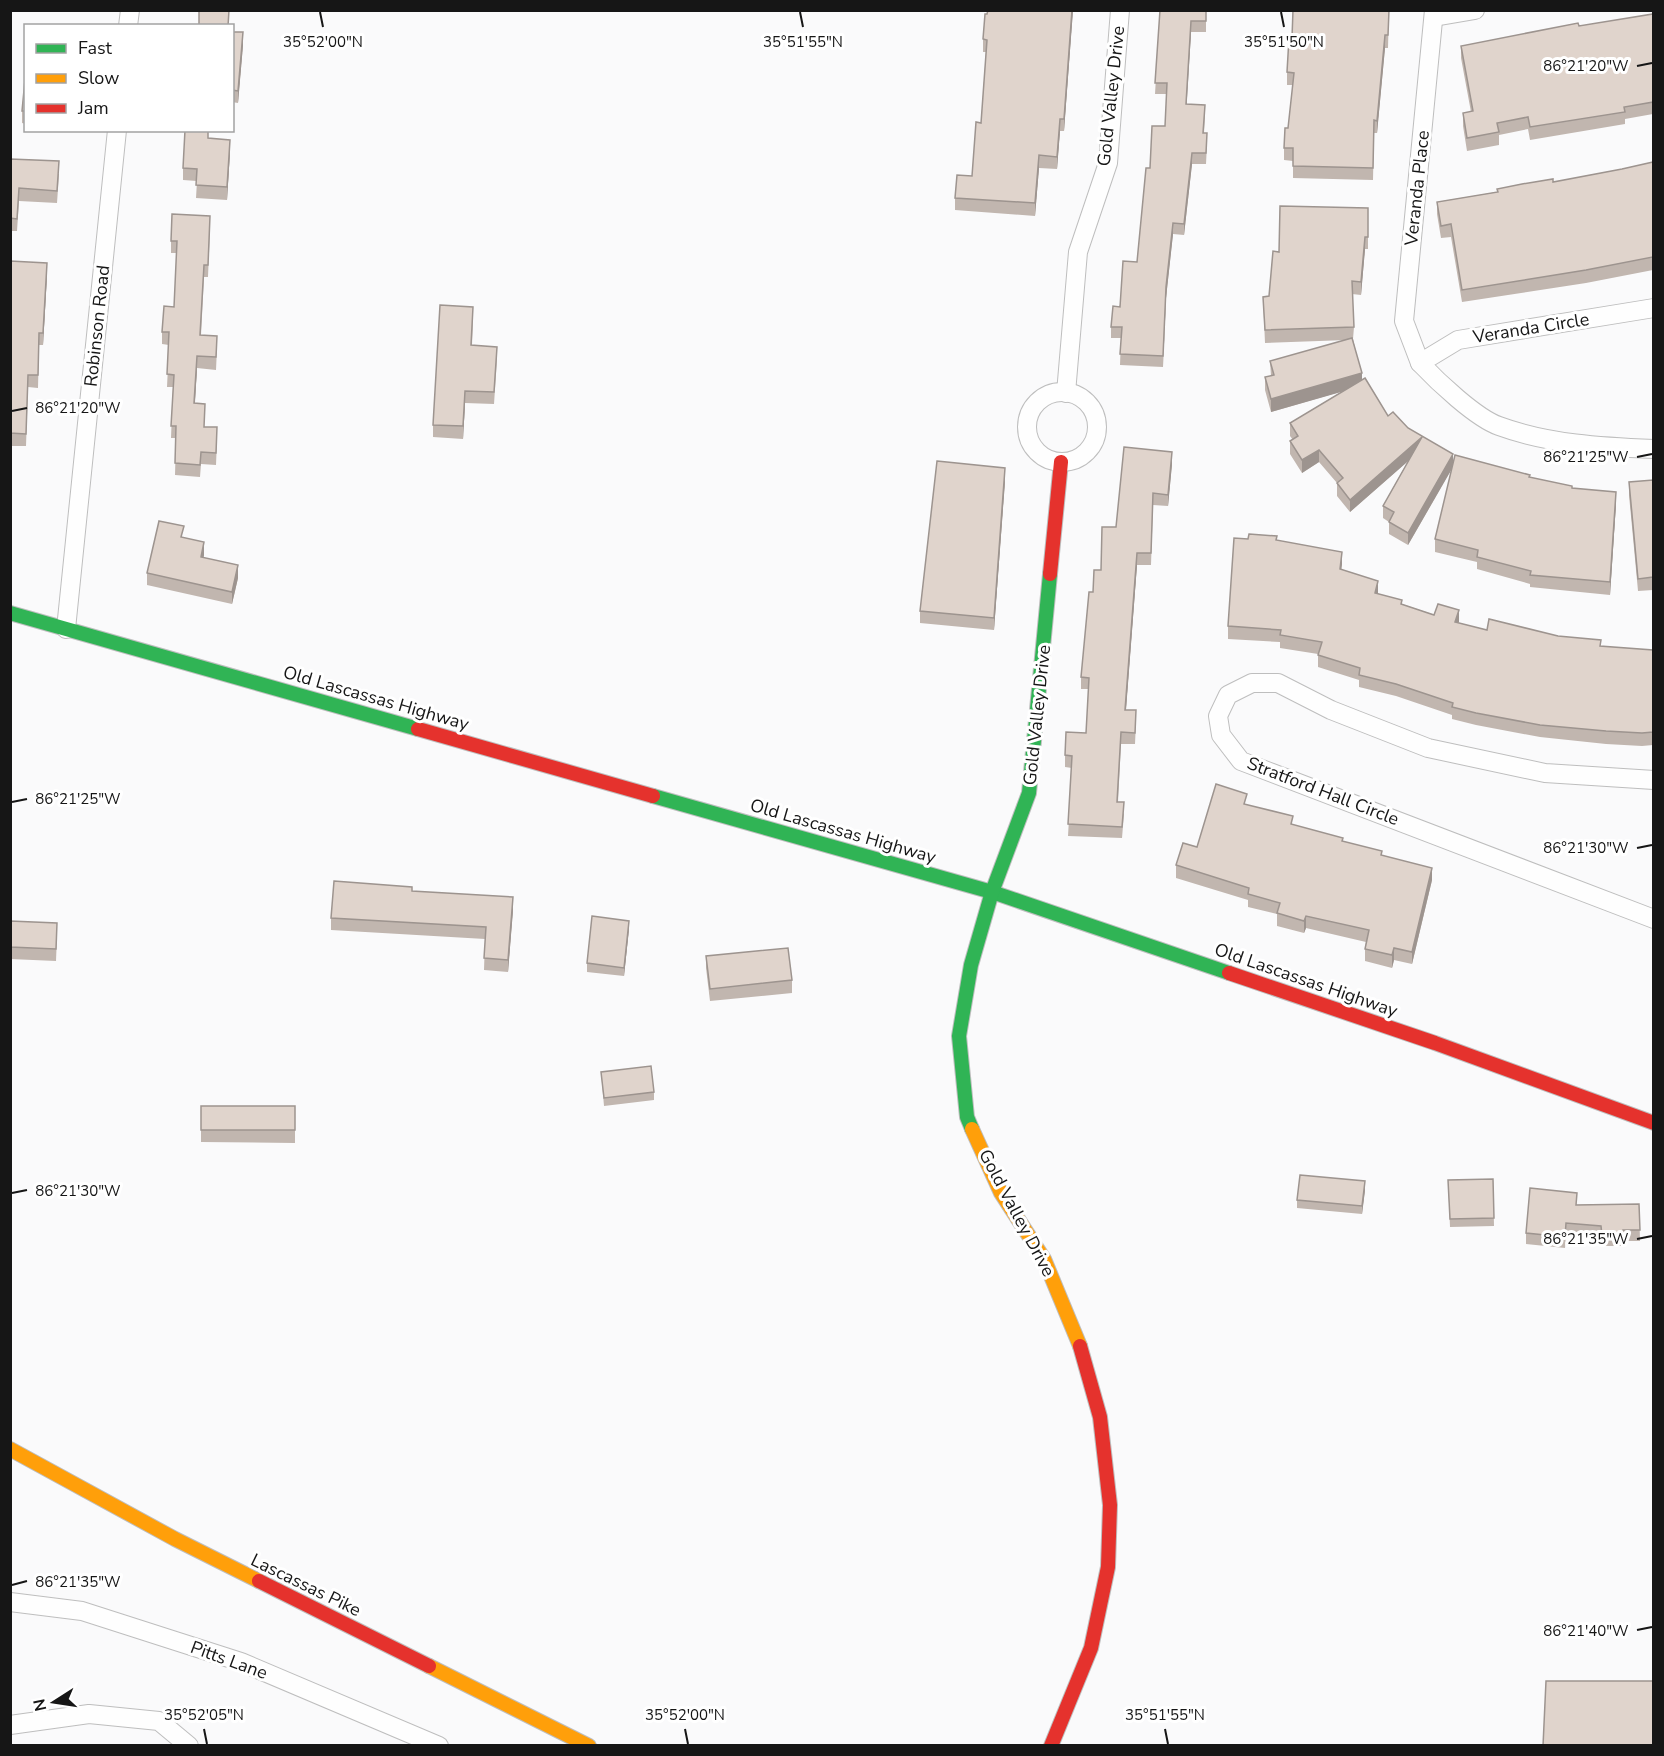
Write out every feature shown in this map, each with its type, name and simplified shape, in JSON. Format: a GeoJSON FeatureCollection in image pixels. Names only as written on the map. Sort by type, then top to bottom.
{"type":"FeatureCollection","features":[{"type":"Feature","properties":{"kind":"street","name":"Gold Valley Drive"},"geometry":{"type":"LineString","coordinates":[[1066,393],[1078,252],[1108,163],[1120,10]]}},
{"type":"Feature","properties":{"kind":"street"},"geometry":{"type":"LineString","coordinates":[[1434,14],[1475,10]]}},
{"type":"Feature","properties":{"kind":"street","name":"Veranda Place"},"geometry":{"type":"LineString","coordinates":[[1420,363],[1404,321],[1434,14]]}},
{"type":"Feature","properties":{"kind":"street","name":"Robinson Road"},"geometry":{"type":"LineString","coordinates":[[66,629],[117,132]]}},
{"type":"Feature","properties":{"kind":"street","name":"Veranda Circle"},"geometry":{"type":"LineString","coordinates":[[1420,363],[1458,340],[1653,308]]}},
{"type":"Feature","properties":{"kind":"street"},"geometry":{"type":"LineString","coordinates":[[1420,363],[1444,388],[1497,426],[1588,447],[1653,449]]}},
{"type":"Feature","properties":{"kind":"street"},"geometry":{"type":"LineString","coordinates":[[1066,393],[1084,400],[1092,409],[1097,432],[1093,444],[1085,453],[1075,460],[1061,462],[1050,460],[1036,449],[1028,433],[1027,424],[1036,404],[1046,396],[1066,393]]}},
{"type":"Feature","properties":{"kind":"street","name":"Gold Valley Drive"},"geometry":{"type":"LineString","coordinates":[[1051,1746],[1096,1631],[1108,1567],[1110,1505],[1100,1417],[1077,1337],[1044,1260],[1001,1193],[967,1117],[959,1036],[971,965],[992,892],[1029,793],[1061,462]]}},
{"type":"Feature","properties":{"kind":"street","name":"Old Lascassas Highway"},"geometry":{"type":"LineString","coordinates":[[10,613],[992,892],[1429,1040],[1653,1123]]}},
{"type":"Feature","properties":{"kind":"street","name":"Stratford Hall Circle"},"geometry":{"type":"LineString","coordinates":[[1653,780],[1545,773],[1428,748],[1331,710],[1278,683],[1252,683],[1228,695],[1218,716],[1221,735],[1241,760],[1653,919]]}},
{"type":"Feature","properties":{"kind":"street","name":"Lascassas Pike"},"geometry":{"type":"LineString","coordinates":[[10,1449],[175,1539],[589,1746]]}},
{"type":"Feature","properties":{"kind":"street","name":"Pitts Lane"},"geometry":{"type":"LineString","coordinates":[[10,1602],[82,1611],[241,1662],[439,1746]]}},
{"type":"Feature","properties":{"kind":"street"},"geometry":{"type":"LineString","coordinates":[[10,1725],[89,1714],[159,1721],[189,1746]]}},
{"type":"Feature","properties":{"kind":"building"},"geometry":{"type":"Polygon","coordinates":[[[199,10],[229,10],[228,24],[199,24],[199,10]]]}},
{"type":"Feature","properties":{"kind":"building"},"geometry":{"type":"Polygon","coordinates":[[[988,10],[1072,10],[1064,119],[1060,119],[1057,157],[1039,155],[1035,203],[955,198],[957,175],[972,176],[976,122],[981,123],[987,40],[983,39],[985,14],[988,10]]]}},
{"type":"Feature","properties":{"kind":"building"},"geometry":{"type":"Polygon","coordinates":[[[1160,10],[1206,10],[1206,21],[1191,21],[1186,104],[1205,105],[1203,133],[1207,133],[1206,153],[1192,153],[1184,224],[1173,223],[1166,287],[1163,356],[1120,354],[1122,327],[1111,327],[1113,306],[1120,307],[1123,261],[1137,262],[1146,168],[1150,168],[1152,126],[1165,126],[1167,83],[1155,83],[1160,10]]]}},
{"type":"Feature","properties":{"kind":"building"},"geometry":{"type":"Polygon","coordinates":[[[1293,10],[1389,10],[1377,121],[1374,120],[1373,168],[1293,166],[1293,148],[1284,148],[1294,73],[1287,72],[1293,10]]]}},
{"type":"Feature","properties":{"kind":"building"},"geometry":{"type":"Polygon","coordinates":[[[1653,14],[1653,102],[1624,107],[1625,112],[1530,127],[1528,117],[1497,123],[1499,132],[1467,138],[1463,113],[1473,111],[1461,46],[1578,23],[1579,26],[1653,14]]]}},
{"type":"Feature","properties":{"kind":"building"},"geometry":{"type":"Polygon","coordinates":[[[234,32],[243,32],[238,91],[234,90],[234,32]]]}},
{"type":"Feature","properties":{"kind":"building"},"geometry":{"type":"Polygon","coordinates":[[[185,132],[208,132],[208,138],[230,140],[227,187],[196,185],[197,169],[183,168],[185,132]]]}},
{"type":"Feature","properties":{"kind":"building"},"geometry":{"type":"Polygon","coordinates":[[[10,159],[59,161],[57,191],[19,188],[17,219],[10,218],[10,159]]]}},
{"type":"Feature","properties":{"kind":"building"},"geometry":{"type":"Polygon","coordinates":[[[1653,162],[1653,257],[1462,290],[1451,224],[1441,226],[1437,202],[1498,192],[1497,189],[1522,184],[1553,179],[1553,182],[1653,162]]]}},
{"type":"Feature","properties":{"kind":"building"},"geometry":{"type":"Polygon","coordinates":[[[1280,206],[1368,208],[1368,237],[1365,237],[1361,282],[1352,281],[1354,327],[1265,330],[1263,297],[1269,296],[1273,251],[1279,252],[1280,206]]]}},
{"type":"Feature","properties":{"kind":"building"},"geometry":{"type":"Polygon","coordinates":[[[172,214],[210,216],[208,265],[204,265],[200,335],[217,336],[216,357],[197,356],[194,403],[205,404],[204,427],[217,427],[216,453],[201,452],[200,465],[175,463],[176,426],[171,426],[174,375],[167,374],[169,332],[162,332],[164,306],[174,307],[177,241],[171,241],[172,214]]]}},
{"type":"Feature","properties":{"kind":"building"},"geometry":{"type":"Polygon","coordinates":[[[10,261],[47,263],[43,333],[39,333],[38,375],[28,375],[26,434],[10,433],[10,261]]]}},
{"type":"Feature","properties":{"kind":"building"},"geometry":{"type":"Polygon","coordinates":[[[440,305],[473,307],[471,345],[497,347],[494,392],[465,391],[463,426],[433,425],[440,305]]]}},
{"type":"Feature","properties":{"kind":"building"},"geometry":{"type":"Polygon","coordinates":[[[1352,338],[1362,373],[1271,399],[1265,377],[1274,375],[1270,361],[1352,338]]]}},
{"type":"Feature","properties":{"kind":"building"},"geometry":{"type":"Polygon","coordinates":[[[1365,378],[1388,416],[1393,412],[1408,428],[1453,454],[1408,533],[1389,522],[1394,512],[1383,506],[1422,437],[1350,500],[1337,483],[1343,478],[1319,450],[1302,460],[1290,441],[1298,436],[1290,423],[1365,378]]]}},
{"type":"Feature","properties":{"kind":"building"},"geometry":{"type":"Polygon","coordinates":[[[1124,447],[1172,452],[1168,495],[1153,493],[1151,553],[1137,553],[1125,710],[1136,710],[1135,733],[1121,732],[1117,802],[1124,802],[1122,827],[1068,824],[1072,756],[1065,755],[1066,732],[1086,733],[1089,678],[1081,677],[1089,592],[1093,592],[1094,570],[1101,570],[1102,527],[1116,527],[1124,447]]]}},
{"type":"Feature","properties":{"kind":"building"},"geometry":{"type":"Polygon","coordinates":[[[1455,455],[1530,475],[1529,477],[1572,486],[1572,488],[1616,492],[1610,582],[1530,575],[1531,571],[1477,557],[1478,550],[1435,539],[1455,455]]]}},
{"type":"Feature","properties":{"kind":"building"},"geometry":{"type":"Polygon","coordinates":[[[937,461],[1005,468],[994,618],[920,611],[937,461]]]}},
{"type":"Feature","properties":{"kind":"building"},"geometry":{"type":"Polygon","coordinates":[[[1653,480],[1653,577],[1638,579],[1629,482],[1653,480]]]}},
{"type":"Feature","properties":{"kind":"building"},"geometry":{"type":"Polygon","coordinates":[[[159,521],[184,526],[181,537],[204,542],[201,557],[238,565],[232,592],[147,573],[159,521]]]}},
{"type":"Feature","properties":{"kind":"building"},"geometry":{"type":"Polygon","coordinates":[[[1249,534],[1277,536],[1276,540],[1342,552],[1340,569],[1378,581],[1375,593],[1402,600],[1401,604],[1434,615],[1438,604],[1459,610],[1455,622],[1487,630],[1489,619],[1558,636],[1601,640],[1600,646],[1653,650],[1653,732],[1606,731],[1540,725],[1476,713],[1452,707],[1453,703],[1396,684],[1359,675],[1360,668],[1318,655],[1322,642],[1280,635],[1281,630],[1228,626],[1234,538],[1248,539],[1249,534]]]}},
{"type":"Feature","properties":{"kind":"building"},"geometry":{"type":"Polygon","coordinates":[[[1216,784],[1247,794],[1244,804],[1293,816],[1291,824],[1382,851],[1381,855],[1432,868],[1412,952],[1394,948],[1392,955],[1365,949],[1369,930],[1306,916],[1304,921],[1277,913],[1280,903],[1248,894],[1249,888],[1176,865],[1183,843],[1197,847],[1216,784]]]}},
{"type":"Feature","properties":{"kind":"building"},"geometry":{"type":"Polygon","coordinates":[[[334,881],[412,887],[412,891],[513,897],[508,960],[484,958],[486,927],[331,918],[334,881]]]}},
{"type":"Feature","properties":{"kind":"building"},"geometry":{"type":"Polygon","coordinates":[[[592,916],[629,921],[624,968],[587,963],[592,916]]]}},
{"type":"Feature","properties":{"kind":"building"},"geometry":{"type":"Polygon","coordinates":[[[10,921],[57,923],[56,949],[10,947],[10,921]]]}},
{"type":"Feature","properties":{"kind":"building"},"geometry":{"type":"Polygon","coordinates":[[[788,948],[792,980],[710,989],[706,956],[788,948]]]}},
{"type":"Feature","properties":{"kind":"building"},"geometry":{"type":"Polygon","coordinates":[[[651,1066],[654,1092],[604,1098],[601,1072],[651,1066]]]}},
{"type":"Feature","properties":{"kind":"building"},"geometry":{"type":"Polygon","coordinates":[[[201,1106],[295,1106],[295,1130],[201,1130],[201,1106]]]}},
{"type":"Feature","properties":{"kind":"building"},"geometry":{"type":"Polygon","coordinates":[[[1300,1175],[1365,1181],[1362,1206],[1297,1200],[1300,1175]]]}},
{"type":"Feature","properties":{"kind":"building"},"geometry":{"type":"Polygon","coordinates":[[[1493,1179],[1494,1218],[1450,1219],[1448,1180],[1493,1179]]]}},
{"type":"Feature","properties":{"kind":"building"},"geometry":{"type":"Polygon","coordinates":[[[1530,1188],[1577,1193],[1576,1205],[1639,1204],[1640,1230],[1623,1230],[1623,1235],[1602,1235],[1601,1226],[1566,1223],[1565,1237],[1526,1233],[1530,1188]]]}},
{"type":"Feature","properties":{"kind":"building"},"geometry":{"type":"Polygon","coordinates":[[[1546,1681],[1653,1681],[1653,1746],[1543,1746],[1546,1681]]]}},
{"type":"Feature","properties":{"kind":"traffic: fast"},"geometry":{"type":"LineString","coordinates":[[972,1129],[967,1117],[959,1036],[971,965],[992,892],[1029,793],[1050,574]]}},
{"type":"Feature","properties":{"kind":"traffic: fast"},"geometry":{"type":"LineString","coordinates":[[10,613],[418,729]]}},
{"type":"Feature","properties":{"kind":"traffic: fast"},"geometry":{"type":"LineString","coordinates":[[653,796],[992,892],[1229,973]]}},
{"type":"Feature","properties":{"kind":"traffic: slow"},"geometry":{"type":"LineString","coordinates":[[972,1129],[1001,1193],[1044,1259],[1080,1346]]}},
{"type":"Feature","properties":{"kind":"traffic: slow"},"geometry":{"type":"LineString","coordinates":[[10,1449],[175,1539],[259,1581]]}},
{"type":"Feature","properties":{"kind":"traffic: slow"},"geometry":{"type":"LineString","coordinates":[[429,1666],[589,1746]]}},
{"type":"Feature","properties":{"kind":"traffic: jam"},"geometry":{"type":"LineString","coordinates":[[1050,574],[1061,462]]}},
{"type":"Feature","properties":{"kind":"traffic: jam"},"geometry":{"type":"LineString","coordinates":[[418,729],[653,796]]}},
{"type":"Feature","properties":{"kind":"traffic: jam"},"geometry":{"type":"LineString","coordinates":[[1229,973],[1435,1043],[1654,1123]]}},
{"type":"Feature","properties":{"kind":"traffic: jam"},"geometry":{"type":"LineString","coordinates":[[1051,1746],[1091,1648],[1108,1567],[1110,1505],[1100,1417],[1080,1346]]}},
{"type":"Feature","properties":{"kind":"traffic: jam"},"geometry":{"type":"LineString","coordinates":[[259,1581],[429,1666]]}}]}
